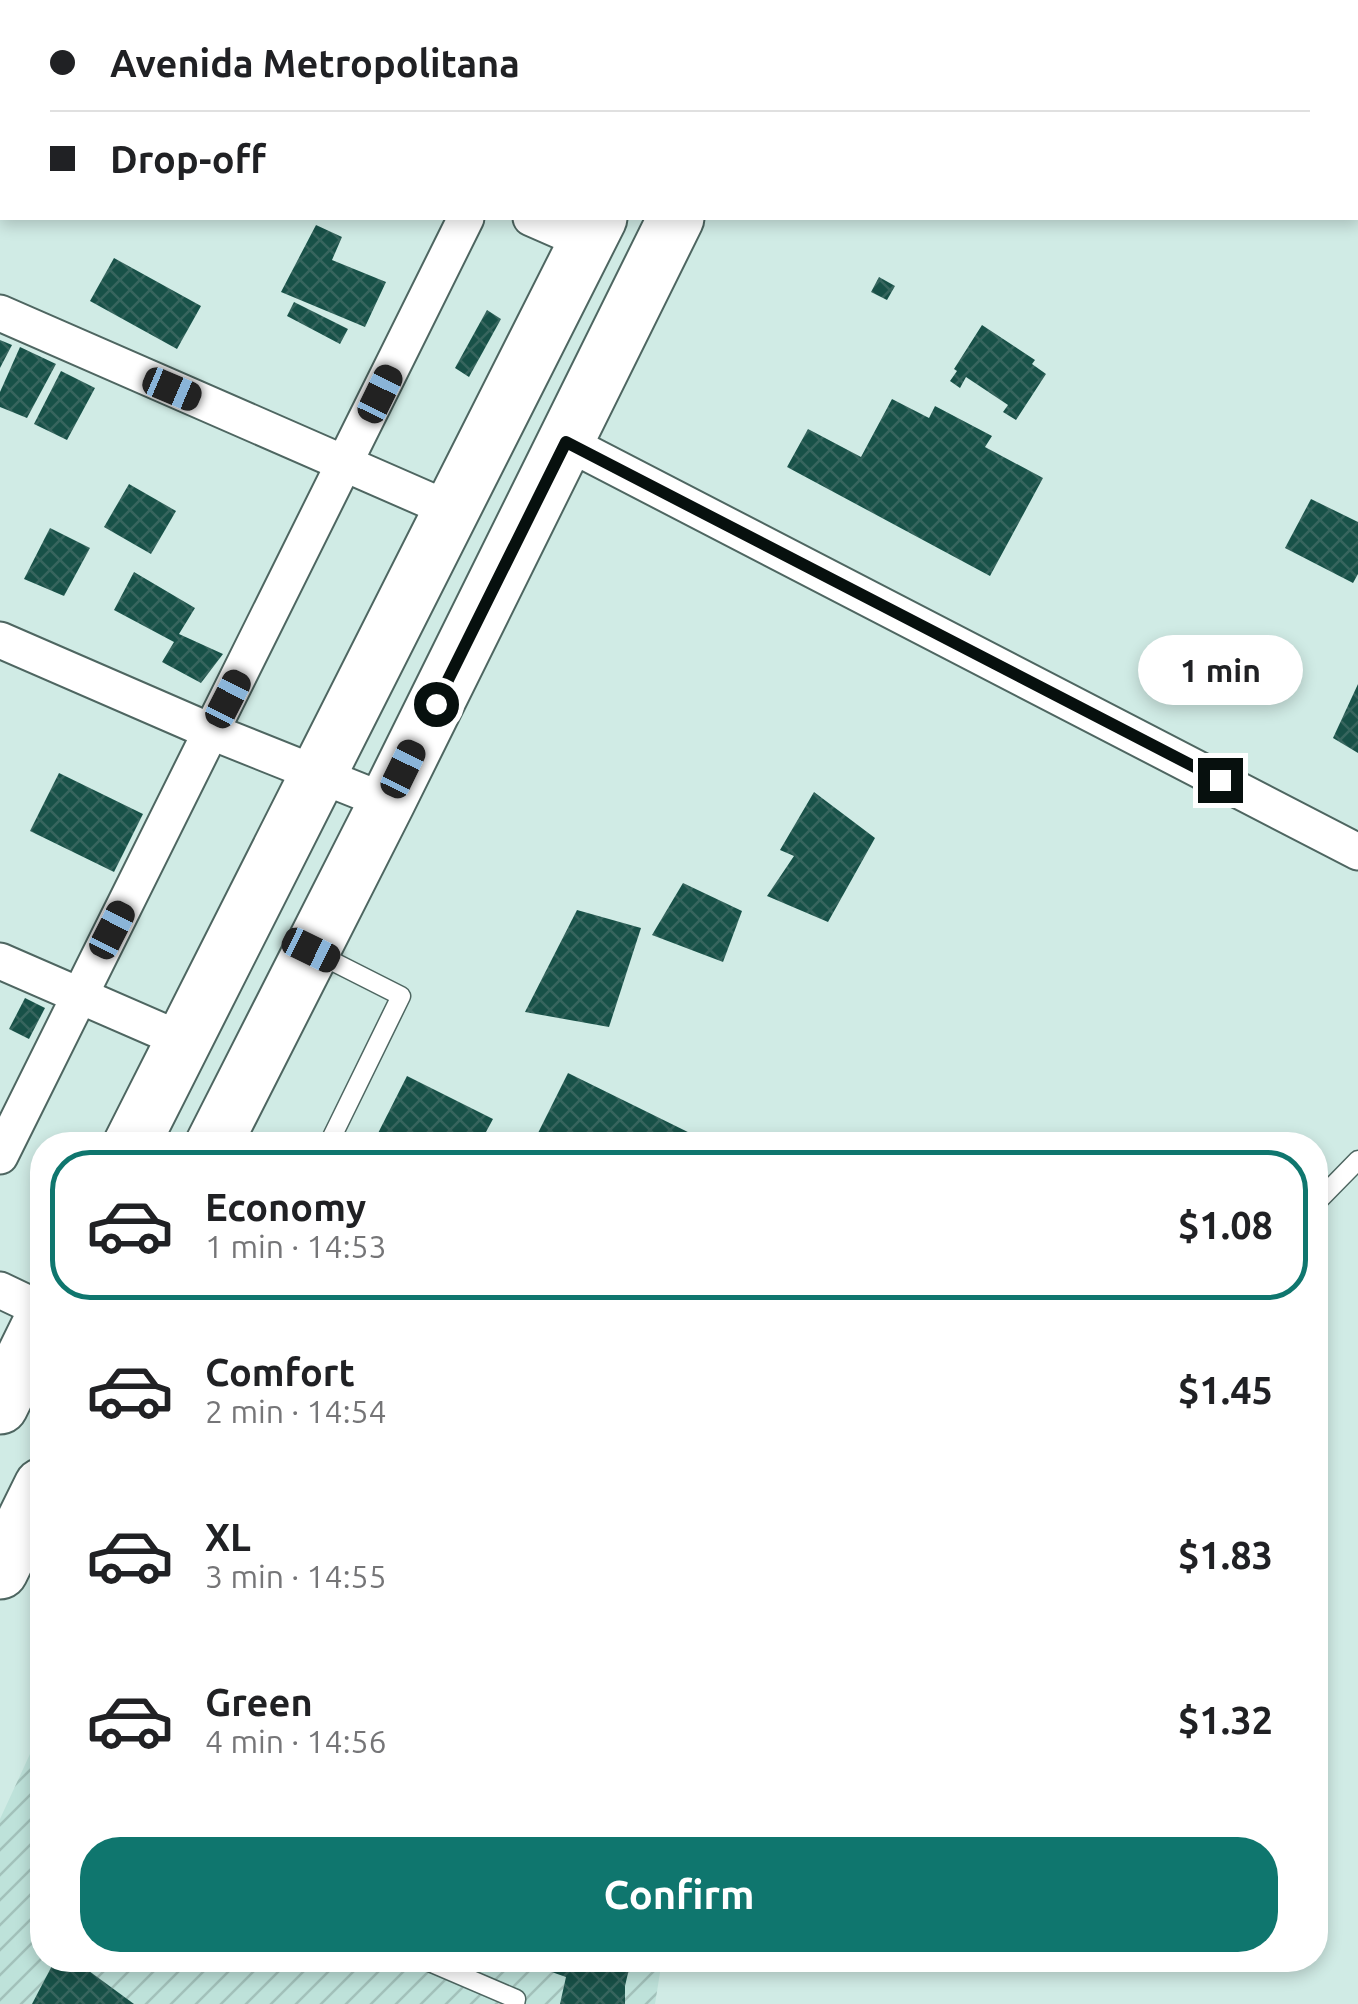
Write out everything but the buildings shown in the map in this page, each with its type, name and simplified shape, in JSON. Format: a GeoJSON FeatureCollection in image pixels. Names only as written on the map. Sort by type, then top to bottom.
{"type":"FeatureCollection","features":[{"type":"Feature","properties":{"kind":"highway"},"geometry":{"type":"LineString","coordinates":[[226,1132],[311,950],[675,220]]}},
{"type":"Feature","properties":{"kind":"highway"},"geometry":{"type":"LineString","coordinates":[[138,1132],[592,230]]}},
{"type":"Feature","properties":{"kind":"highway"},"geometry":{"type":"LineString","coordinates":[[0,1406],[30,1345]]}},
{"type":"Feature","properties":{"kind":"highway"},"geometry":{"type":"LineString","coordinates":[[0,1571],[30,1510]]}},
{"type":"Feature","properties":{"kind":"street"},"geometry":{"type":"LineString","coordinates":[[0,1156],[465,220]]}},
{"type":"Feature","properties":{"kind":"street"},"geometry":{"type":"LineString","coordinates":[[541,220],[592,230]]}},
{"type":"Feature","properties":{"kind":"street"},"geometry":{"type":"LineString","coordinates":[[0,313],[451,510]]}},
{"type":"Feature","properties":{"kind":"street"},"geometry":{"type":"LineString","coordinates":[[566,442],[1358,852]]}},
{"type":"Feature","properties":{"kind":"street"},"geometry":{"type":"LineString","coordinates":[[0,640],[212,732],[387,802]]}},
{"type":"Feature","properties":{"kind":"street"},"geometry":{"type":"LineString","coordinates":[[0,961],[184,1041]]}},
{"type":"Feature","properties":{"kind":"street"},"geometry":{"type":"LineString","coordinates":[[0,1290],[30,1304]]}},
{"type":"Feature","properties":{"kind":"lane"},"geometry":{"type":"LineString","coordinates":[[311,950],[402,996],[334,1132]]}},
{"type":"Feature","properties":{"kind":"lane"},"geometry":{"type":"LineString","coordinates":[[1328,1191],[1358,1160]]}},
{"type":"Feature","properties":{"kind":"lane"},"geometry":{"type":"LineString","coordinates":[[452,1972],[516,2000],[515,2004]]}},
{"type":"Feature","properties":{"kind":"shaded area"},"geometry":{"type":"Polygon","coordinates":[[[30,1754],[30,1972],[660,1972],[655,2004],[0,2004],[0,1819],[30,1754]]]}},
{"type":"Feature","properties":{"kind":"route"},"geometry":{"type":"LineString","coordinates":[[436,704],[566,442],[1220,780]]}}]}
